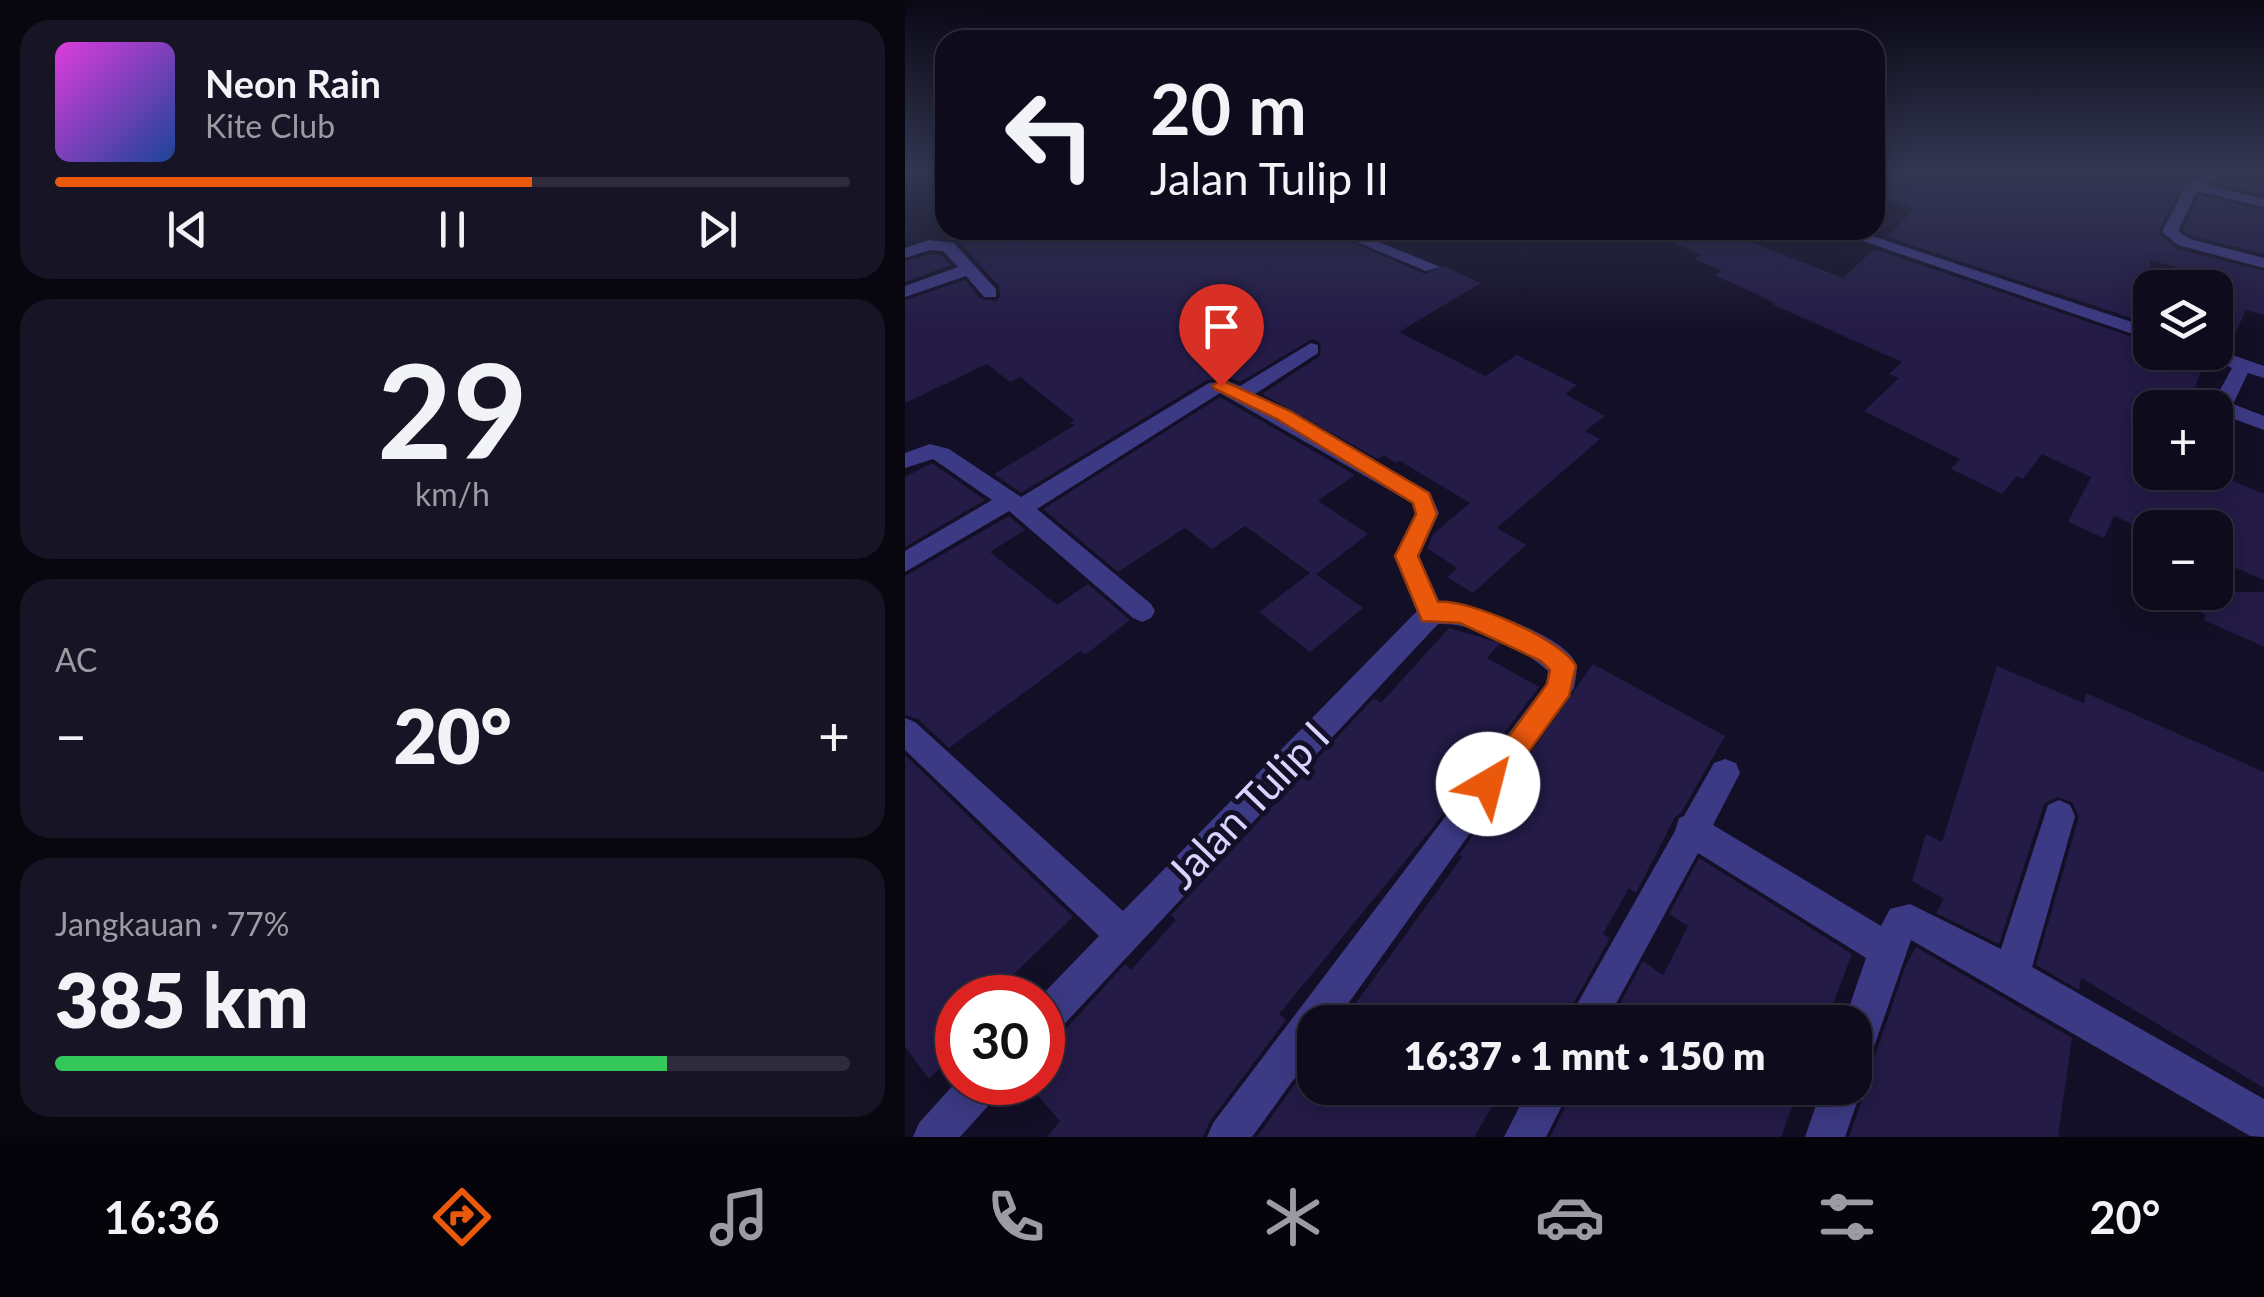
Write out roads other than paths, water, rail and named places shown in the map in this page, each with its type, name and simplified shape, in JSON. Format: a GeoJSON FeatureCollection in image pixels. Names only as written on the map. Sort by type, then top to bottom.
{"type":"FeatureCollection","features":[{"type":"Feature","properties":{"kind":"street"},"geometry":{"type":"LineString","coordinates":[[2174,224],[2170,232],[2175,238],[2264,263]]}},
{"type":"Feature","properties":{"kind":"street"},"geometry":{"type":"LineString","coordinates":[[1362,240],[1432,267]]}},
{"type":"Feature","properties":{"kind":"street"},"geometry":{"type":"LineString","coordinates":[[1869,240],[2133,328]]}},
{"type":"Feature","properties":{"kind":"street"},"geometry":{"type":"LineString","coordinates":[[905,253],[929,245],[948,246],[990,293]]}},
{"type":"Feature","properties":{"kind":"street"},"geometry":{"type":"LineString","coordinates":[[905,292],[966,270]]}},
{"type":"Feature","properties":{"kind":"street"},"geometry":{"type":"LineString","coordinates":[[1241,394],[1311,349]]}},
{"type":"Feature","properties":{"kind":"street"},"geometry":{"type":"LineString","coordinates":[[2233,362],[2264,372]]}},
{"type":"Feature","properties":{"kind":"street"},"geometry":{"type":"LineString","coordinates":[[2230,390],[2243,365]]}},
{"type":"Feature","properties":{"kind":"street"},"geometry":{"type":"LineString","coordinates":[[905,564],[1216,387],[1228,386],[1422,498],[1427,514],[1407,556],[1447,614],[1550,654],[1563,666],[1559,688],[1227,1137]]}},
{"type":"Feature","properties":{"kind":"street"},"geometry":{"type":"LineString","coordinates":[[2233,416],[2264,423]]}},
{"type":"Feature","properties":{"kind":"street"},"geometry":{"type":"LineString","coordinates":[[905,461],[930,451],[941,454],[1015,504],[1143,611]]}},
{"type":"Feature","properties":{"kind":"street","name":"Jalan Tulip I"},"geometry":{"type":"LineString","coordinates":[[1065,997],[1447,614]]}},
{"type":"Feature","properties":{"kind":"street"},"geometry":{"type":"LineString","coordinates":[[905,730],[1123,935]]}},
{"type":"Feature","properties":{"kind":"street"},"geometry":{"type":"LineString","coordinates":[[1595,1005],[1725,773]]}},
{"type":"Feature","properties":{"kind":"street"},"geometry":{"type":"LineString","coordinates":[[2011,975],[2059,816]]}},
{"type":"Feature","properties":{"kind":"street"},"geometry":{"type":"LineString","coordinates":[[1690,830],[1887,950]]}},
{"type":"Feature","properties":{"kind":"street"},"geometry":{"type":"LineString","coordinates":[[1869,1005],[1887,950],[1902,921],[1910,921],[2264,1122]]}},
{"type":"Feature","properties":{"kind":"street"},"geometry":{"type":"LineString","coordinates":[[933,1137],[962,1105]]}},
{"type":"Feature","properties":{"kind":"street"},"geometry":{"type":"LineString","coordinates":[[1524,1137],[1542,1105]]}},
{"type":"Feature","properties":{"kind":"street"},"geometry":{"type":"LineString","coordinates":[[1825,1137],[1836,1105]]}}]}
